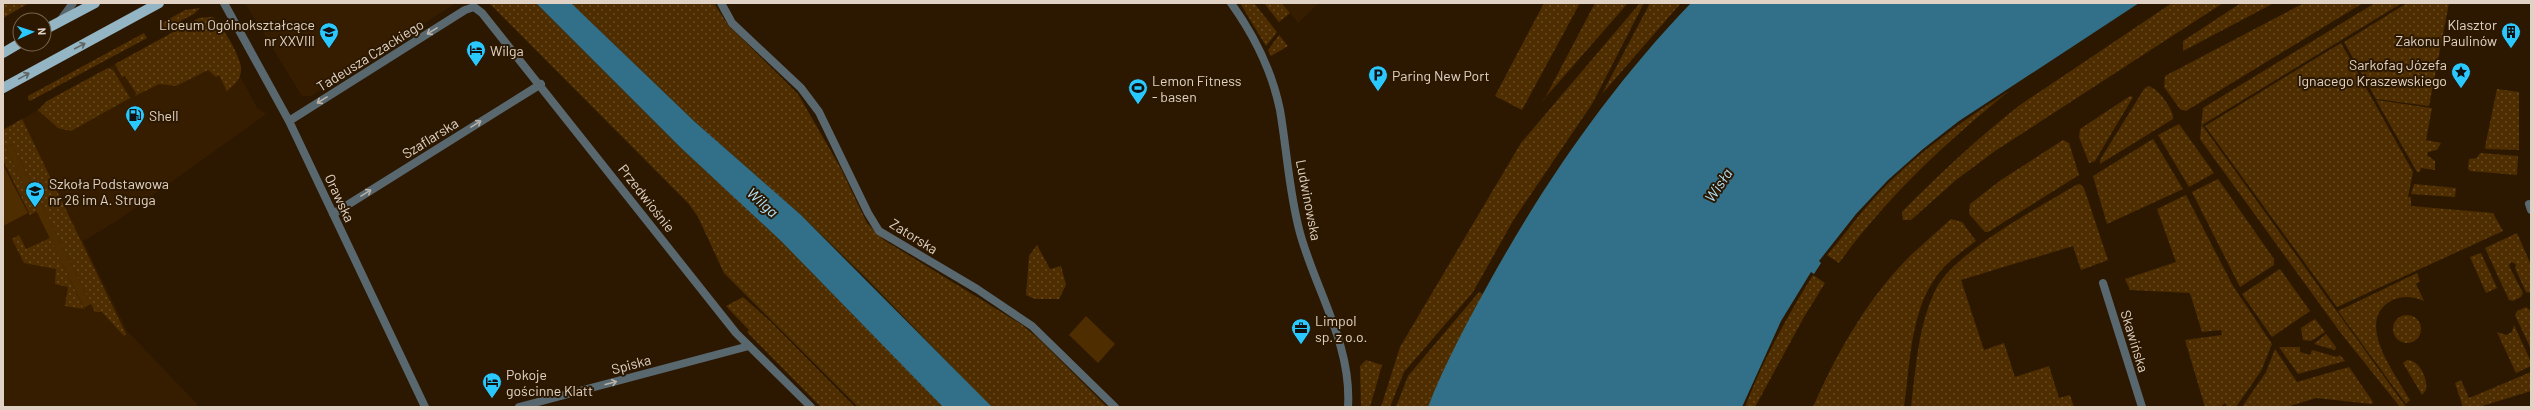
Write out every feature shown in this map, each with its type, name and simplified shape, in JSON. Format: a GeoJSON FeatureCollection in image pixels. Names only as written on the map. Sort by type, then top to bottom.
{"type":"FeatureCollection","features":[{"type":"Feature","properties":{"kind":"main road"},"geometry":{"type":"LineString","coordinates":[[52,25],[95,3]]}},
{"type":"Feature","properties":{"kind":"main road"},"geometry":{"type":"LineString","coordinates":[[3,88],[160,3]]}},
{"type":"Feature","properties":{"kind":"main road"},"geometry":{"type":"LineString","coordinates":[[3,53],[12,48]]}},
{"type":"Feature","properties":{"kind":"street"},"geometry":{"type":"LineString","coordinates":[[58,22],[73,3]]}},
{"type":"Feature","properties":{"kind":"street","name":"Orawska"},"geometry":{"type":"LineString","coordinates":[[224,3],[289,121],[425,407]]}},
{"type":"Feature","properties":{"kind":"street","name":"Zatorska"},"geometry":{"type":"LineString","coordinates":[[721,3],[732,23],[801,88],[819,112],[868,213],[879,230],[977,289],[1032,326],[1115,407]]}},
{"type":"Feature","properties":{"kind":"street","name":"Ludwinowska"},"geometry":{"type":"LineString","coordinates":[[1231,3],[1255,41],[1275,92],[1300,232],[1338,333],[1348,379],[1348,407]]}},
{"type":"Feature","properties":{"kind":"street","name":"Przedwiośnie"},"geometry":{"type":"LineString","coordinates":[[465,10],[474,7],[482,13],[541,84],[736,333],[811,407]]}},
{"type":"Feature","properties":{"kind":"street","name":"Tadeusza Czackiego"},"geometry":{"type":"LineString","coordinates":[[289,121],[465,10]]}},
{"type":"Feature","properties":{"kind":"street","name":"Szaflarska"},"geometry":{"type":"LineString","coordinates":[[333,214],[541,84]]}},
{"type":"Feature","properties":{"kind":"street","name":"Skawińska"},"geometry":{"type":"LineString","coordinates":[[2103,283],[2142,407]]}},
{"type":"Feature","properties":{"kind":"street","name":"Spiska"},"geometry":{"type":"LineString","coordinates":[[519,407],[749,346]]}},
{"type":"Feature","properties":{"kind":"shaded area"},"geometry":{"type":"Polygon","coordinates":[[[3,3],[29,3],[12,12],[3,18],[3,3]]]}},
{"type":"Feature","properties":{"kind":"shaded area","name":"Liceum Ogólnokształcące nr XXVIII"},"geometry":{"type":"Polygon","coordinates":[[[245,3],[456,3],[311,96],[302,96],[245,3]]]}},
{"type":"Feature","properties":{"kind":"shaded area"},"geometry":{"type":"Polygon","coordinates":[[[489,3],[536,3],[681,148],[781,241],[943,407],[858,407],[724,273],[698,217],[689,204],[489,3]]]}},
{"type":"Feature","properties":{"kind":"shaded area"},"geometry":{"type":"Polygon","coordinates":[[[571,3],[714,3],[728,25],[798,94],[840,167],[867,223],[884,240],[1021,324],[1038,338],[1107,407],[991,407],[865,277],[801,215],[695,122],[571,3]]]}},
{"type":"Feature","properties":{"kind":"shaded area"},"geometry":{"type":"Polygon","coordinates":[[[1240,3],[1254,3],[1277,32],[1266,46],[1240,3]]]}},
{"type":"Feature","properties":{"kind":"shaded area"},"geometry":{"type":"Polygon","coordinates":[[[1264,3],[1282,3],[1290,13],[1279,22],[1264,3]]]}},
{"type":"Feature","properties":{"kind":"shaded area"},"geometry":{"type":"Polygon","coordinates":[[[1283,3],[1319,3],[1298,23],[1283,3]]]}},
{"type":"Feature","properties":{"kind":"shaded area"},"geometry":{"type":"Polygon","coordinates":[[[1544,3],[1580,3],[1522,110],[1495,96],[1544,3]]]}},
{"type":"Feature","properties":{"kind":"shaded area"},"geometry":{"type":"Polygon","coordinates":[[[1595,3],[1628,3],[1546,97],[1595,3]]]}},
{"type":"Feature","properties":{"kind":"shaded area"},"geometry":{"type":"Polygon","coordinates":[[[1640,3],[1644,3],[1592,104],[1514,219],[1473,292],[1404,372],[1390,407],[1381,407],[1400,347],[1521,143],[1640,3]]]}},
{"type":"Feature","properties":{"kind":"shaded area"},"geometry":{"type":"Polygon","coordinates":[[[1650,3],[1681,3],[1602,94],[1650,3]]]}},
{"type":"Feature","properties":{"kind":"shaded area"},"geometry":{"type":"Polygon","coordinates":[[[2172,3],[2223,3],[1995,151],[1956,180],[1911,220],[1903,220],[1902,212],[1989,130],[2020,105],[2172,3]]]}},
{"type":"Feature","properties":{"kind":"shaded area"},"geometry":{"type":"Polygon","coordinates":[[[2241,3],[2274,3],[2183,51],[2183,41],[2241,3]]]}},
{"type":"Feature","properties":{"kind":"shaded area"},"geometry":{"type":"Polygon","coordinates":[[[2304,3],[2363,3],[2186,111],[2180,109],[2164,87],[2165,76],[2304,3]]]}},
{"type":"Feature","properties":{"kind":"shaded area"},"geometry":{"type":"Polygon","coordinates":[[[2375,3],[2402,3],[2202,125],[2406,407],[2400,407],[2340,332],[2200,139],[2203,108],[2375,3]]]}},
{"type":"Feature","properties":{"kind":"shaded area"},"geometry":{"type":"Polygon","coordinates":[[[2407,3],[2449,3],[2429,106],[2376,99],[2344,42],[2407,3]]]}},
{"type":"Feature","properties":{"kind":"shaded area"},"geometry":{"type":"Polygon","coordinates":[[[200,8],[194,14],[165,29],[162,23],[185,10],[200,8]]]}},
{"type":"Feature","properties":{"kind":"shaded area"},"geometry":{"type":"Polygon","coordinates":[[[213,17],[219,22],[241,64],[240,76],[257,108],[266,114],[118,220],[83,241],[127,331],[197,404],[196,407],[3,407],[3,130],[38,110],[47,101],[199,18],[213,17]]]}},
{"type":"Feature","properties":{"kind":"shaded area"},"geometry":{"type":"Polygon","coordinates":[[[213,17],[226,35],[239,59],[241,71],[238,80],[227,91],[219,75],[216,77],[208,70],[176,86],[159,84],[135,96],[136,93],[125,76],[122,77],[115,64],[199,18],[213,17]]]}},
{"type":"Feature","properties":{"kind":"shaded area"},"geometry":{"type":"Polygon","coordinates":[[[144,33],[147,38],[30,101],[28,99],[28,96],[144,33]]]}},
{"type":"Feature","properties":{"kind":"shaded area"},"geometry":{"type":"Polygon","coordinates":[[[1279,35],[1288,46],[1271,56],[1268,50],[1279,35]]]}},
{"type":"Feature","properties":{"kind":"shaded area"},"geometry":{"type":"Polygon","coordinates":[[[2341,43],[2413,172],[2408,197],[2411,197],[2411,206],[2493,213],[2503,231],[2337,307],[2205,126],[2341,43]]]}},
{"type":"Feature","properties":{"kind":"shaded area"},"geometry":{"type":"Polygon","coordinates":[[[108,68],[113,70],[130,98],[71,131],[58,128],[38,110],[47,101],[108,68]]]}},
{"type":"Feature","properties":{"kind":"shaded area"},"geometry":{"type":"Polygon","coordinates":[[[2148,86],[2156,90],[2165,100],[2173,115],[2173,119],[2100,164],[2100,160],[2144,89],[2148,86]]]}},
{"type":"Feature","properties":{"kind":"shaded area"},"geometry":{"type":"Polygon","coordinates":[[[2497,89],[2519,92],[2519,150],[2486,149],[2485,147],[2497,89]]]}},
{"type":"Feature","properties":{"kind":"shaded area"},"geometry":{"type":"Polygon","coordinates":[[[2009,91],[1940,150],[1918,171],[1877,215],[1839,263],[1827,255],[1868,205],[1900,172],[1934,143],[2009,91]]]}},
{"type":"Feature","properties":{"kind":"shaded area"},"geometry":{"type":"Polygon","coordinates":[[[2130,96],[2133,97],[2095,161],[2089,163],[2079,137],[2080,129],[2130,96]]]}},
{"type":"Feature","properties":{"kind":"shaded area"},"geometry":{"type":"Polygon","coordinates":[[[2376,100],[2432,108],[2426,140],[2441,143],[2437,150],[2428,152],[2427,155],[2435,161],[2435,170],[2421,168],[2420,172],[2417,172],[2376,100]]]}},
{"type":"Feature","properties":{"kind":"shaded area"},"geometry":{"type":"Polygon","coordinates":[[[22,119],[126,334],[124,336],[102,312],[95,312],[12,144],[5,147],[37,211],[30,215],[3,160],[3,130],[22,119]]]}},
{"type":"Feature","properties":{"kind":"shaded area"},"geometry":{"type":"Polygon","coordinates":[[[2179,124],[2214,173],[2189,187],[2158,135],[2179,124]]]}},
{"type":"Feature","properties":{"kind":"shaded area"},"geometry":{"type":"Polygon","coordinates":[[[2153,139],[2183,189],[2107,224],[2093,176],[2153,139]]]}},
{"type":"Feature","properties":{"kind":"shaded area"},"geometry":{"type":"Polygon","coordinates":[[[2063,140],[2069,143],[2079,175],[1988,232],[1985,232],[1969,214],[1970,204],[2001,180],[2063,140]]]}},
{"type":"Feature","properties":{"kind":"shaded area"},"geometry":{"type":"Polygon","coordinates":[[[12,144],[91,304],[84,308],[5,147],[12,144]]]}},
{"type":"Feature","properties":{"kind":"shaded area"},"geometry":{"type":"Polygon","coordinates":[[[2480,153],[2518,156],[2517,175],[2470,171],[2468,169],[2469,159],[2477,158],[2480,153]]]}},
{"type":"Feature","properties":{"kind":"shaded area"},"geometry":{"type":"Polygon","coordinates":[[[3,165],[28,213],[3,226],[3,165]]]}},
{"type":"Feature","properties":{"kind":"shaded area"},"geometry":{"type":"Polygon","coordinates":[[[2218,179],[2274,259],[2274,265],[2240,287],[2192,192],[2218,179]]]}},
{"type":"Feature","properties":{"kind":"shaded area"},"geometry":{"type":"Polygon","coordinates":[[[2080,184],[2084,188],[2108,260],[2081,270],[2073,246],[1961,280],[1984,350],[2004,343],[2015,377],[2049,366],[2059,398],[2070,395],[2074,407],[1911,407],[1921,332],[1936,289],[1946,275],[1960,260],[1999,231],[2080,184]]]}},
{"type":"Feature","properties":{"kind":"shaded area"},"geometry":{"type":"Polygon","coordinates":[[[2414,184],[2456,188],[2455,197],[2411,194],[2414,184]]]}},
{"type":"Feature","properties":{"kind":"shaded area"},"geometry":{"type":"Polygon","coordinates":[[[2186,195],[2233,286],[2272,344],[2261,371],[2236,407],[2227,407],[2225,403],[2220,407],[2205,407],[2185,340],[2222,335],[2221,330],[2202,332],[2190,293],[2130,290],[2125,279],[2176,262],[2157,209],[2186,195]]]}},
{"type":"Feature","properties":{"kind":"shaded area"},"geometry":{"type":"Polygon","coordinates":[[[1951,219],[1962,222],[1976,241],[1953,259],[1938,274],[1926,294],[1920,309],[1912,342],[1904,407],[1813,407],[1822,386],[1844,345],[1868,306],[1896,270],[1951,219]]]}},
{"type":"Feature","properties":{"kind":"shaded area"},"geometry":{"type":"Polygon","coordinates":[[[2517,233],[2531,265],[2531,293],[2526,292],[2515,268],[2516,264],[2511,262],[2509,266],[2523,293],[2521,297],[2513,301],[2509,300],[2485,248],[2517,233]]]}},
{"type":"Feature","properties":{"kind":"shaded area"},"geometry":{"type":"Polygon","coordinates":[[[19,235],[26,249],[50,238],[84,309],[65,306],[68,287],[55,284],[56,269],[24,263],[12,239],[19,235]]]}},
{"type":"Feature","properties":{"kind":"shaded area"},"geometry":{"type":"Polygon","coordinates":[[[1037,245],[1050,269],[1061,266],[1066,285],[1059,299],[1035,299],[1026,295],[1029,256],[1037,245]]]}},
{"type":"Feature","properties":{"kind":"shaded area"},"geometry":{"type":"Polygon","coordinates":[[[2481,253],[2497,288],[2486,293],[2470,257],[2481,253]]]}},
{"type":"Feature","properties":{"kind":"shaded area"},"geometry":{"type":"Polygon","coordinates":[[[2280,269],[2310,311],[2272,337],[2242,294],[2280,269]]]}},
{"type":"Feature","properties":{"kind":"shaded area"},"geometry":{"type":"Polygon","coordinates":[[[2417,273],[2420,281],[2416,284],[2424,301],[2406,297],[2397,298],[2389,302],[2380,312],[2376,323],[2377,336],[2382,350],[2410,400],[2406,404],[2338,311],[2417,273]]]}},
{"type":"Feature","properties":{"kind":"shaded area"},"geometry":{"type":"Polygon","coordinates":[[[1813,275],[1825,283],[1804,317],[1755,407],[1745,407],[1759,373],[1776,340],[1813,275]]]}},
{"type":"Feature","properties":{"kind":"shaded area"},"geometry":{"type":"Polygon","coordinates":[[[1479,292],[1483,294],[1428,407],[1396,407],[1408,376],[1479,292]]]}},
{"type":"Feature","properties":{"kind":"shaded area"},"geometry":{"type":"Polygon","coordinates":[[[743,297],[770,321],[855,407],[821,407],[747,332],[749,330],[726,306],[743,297]]]}},
{"type":"Feature","properties":{"kind":"shaded area"},"geometry":{"type":"Polygon","coordinates":[[[2526,307],[2531,311],[2531,349],[2515,315],[2517,311],[2526,307]]]}},
{"type":"Feature","properties":{"kind":"shaded area"},"geometry":{"type":"Polygon","coordinates":[[[2407,315],[2417,319],[2421,329],[2417,339],[2407,343],[2397,339],[2393,329],[2397,319],[2407,315]]]}},
{"type":"Feature","properties":{"kind":"shaded area"},"geometry":{"type":"Polygon","coordinates":[[[1086,316],[1115,344],[1098,363],[1069,335],[1086,316]]]}},
{"type":"Feature","properties":{"kind":"shaded area"},"geometry":{"type":"Polygon","coordinates":[[[2315,319],[2325,332],[2311,341],[2303,340],[2301,328],[2315,319]]]}},
{"type":"Feature","properties":{"kind":"shaded area"},"geometry":{"type":"Polygon","coordinates":[[[2514,325],[2531,362],[2531,366],[2516,373],[2497,332],[2506,335],[2512,332],[2514,325]]]}},
{"type":"Feature","properties":{"kind":"shaded area"},"geometry":{"type":"Polygon","coordinates":[[[2326,334],[2336,347],[2335,350],[2314,344],[2326,334]]]}},
{"type":"Feature","properties":{"kind":"shaded area"},"geometry":{"type":"Polygon","coordinates":[[[2279,347],[2300,347],[2300,352],[2310,355],[2312,350],[2337,357],[2340,355],[2345,361],[2298,374],[2279,347]]]}},
{"type":"Feature","properties":{"kind":"shaded area"},"geometry":{"type":"Polygon","coordinates":[[[2275,349],[2297,382],[2349,367],[2373,402],[2372,404],[2316,398],[2287,407],[2242,407],[2266,372],[2275,349]]]}},
{"type":"Feature","properties":{"kind":"shaded area"},"geometry":{"type":"Polygon","coordinates":[[[1366,360],[1382,365],[1370,407],[1361,407],[1360,366],[1366,360]]]}},
{"type":"Feature","properties":{"kind":"shaded area"},"geometry":{"type":"Polygon","coordinates":[[[2407,360],[2416,363],[2422,371],[2426,381],[2426,390],[2422,395],[2403,363],[2407,360]]]}},
{"type":"Feature","properties":{"kind":"shaded area"},"geometry":{"type":"Polygon","coordinates":[[[2531,372],[2531,391],[2479,407],[2463,407],[2455,383],[2461,380],[2469,398],[2531,372]]]}},
{"type":"Feature","properties":{"kind":"water"},"geometry":{"type":"Polygon","coordinates":[[[536,3],[571,3],[695,122],[801,215],[992,407],[943,407],[781,241],[681,148],[536,3]]]}},
{"type":"Feature","properties":{"kind":"water","name":"Wisła"},"geometry":{"type":"Polygon","coordinates":[[[1691,3],[2139,3],[1959,121],[1923,149],[1888,180],[1856,214],[1819,261],[1821,263],[1814,274],[1811,272],[1781,321],[1742,407],[1428,407],[1449,358],[1465,326],[1534,206],[1582,135],[1608,100],[1662,34],[1691,3]]]}},
{"type":"Feature","properties":{"kind":"place","name":"Liceum Ogólnokształcące nr XXVIII"},"geometry":{"type":"Point","coordinates":[329,49]}},
{"type":"Feature","properties":{"kind":"place","name":"Klasztor Zakonu Paulinów"},"geometry":{"type":"Point","coordinates":[2511,49]}},
{"type":"Feature","properties":{"kind":"place","name":"Wilga"},"geometry":{"type":"Point","coordinates":[476,67]}},
{"type":"Feature","properties":{"kind":"place","name":"Sarkofag Józefa Ignacego Kraszewskiego"},"geometry":{"type":"Point","coordinates":[2461,89]}},
{"type":"Feature","properties":{"kind":"place","name":"Paring New Port"},"geometry":{"type":"Point","coordinates":[1378,92]}},
{"type":"Feature","properties":{"kind":"place","name":"Lemon Fitness - basen"},"geometry":{"type":"Point","coordinates":[1138,105]}},
{"type":"Feature","properties":{"kind":"place","name":"Shell"},"geometry":{"type":"Point","coordinates":[135,132]}},
{"type":"Feature","properties":{"kind":"place","name":"Szkoła Podstawowa nr 26 im A. Struga"},"geometry":{"type":"Point","coordinates":[35,208]}},
{"type":"Feature","properties":{"kind":"place","name":"Limpol sp. z o.o."},"geometry":{"type":"Point","coordinates":[1301,345]}},
{"type":"Feature","properties":{"kind":"place","name":"Pokoje gościnne Klatt"},"geometry":{"type":"Point","coordinates":[492,399]}}]}
